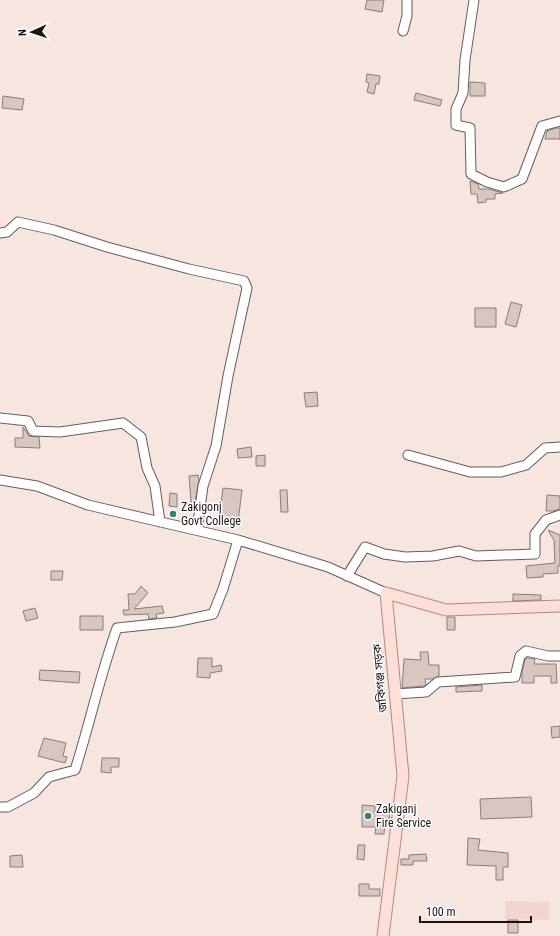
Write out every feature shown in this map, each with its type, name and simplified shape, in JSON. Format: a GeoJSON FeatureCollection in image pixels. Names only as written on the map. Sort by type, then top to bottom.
{"type":"FeatureCollection","features":[{"type":"Feature","properties":{"kind":"main road"},"geometry":{"type":"LineString","coordinates":[[386,593],[446,610],[560,606]]}},
{"type":"Feature","properties":{"kind":"main road","name":"জকিগঞ্জ সড়ক"},"geometry":{"type":"LineString","coordinates":[[383,936],[403,776],[386,593]]}},
{"type":"Feature","properties":{"kind":"street"},"geometry":{"type":"LineString","coordinates":[[403,31],[407,16],[407,0]]}},
{"type":"Feature","properties":{"kind":"street"},"geometry":{"type":"LineString","coordinates":[[474,0],[465,60],[463,93],[456,108],[456,125],[470,128],[471,174],[487,182],[504,187],[522,179],[542,126],[560,121]]}},
{"type":"Feature","properties":{"kind":"street"},"geometry":{"type":"LineString","coordinates":[[0,234],[6,232],[18,222],[54,230],[107,247],[189,269],[244,280],[247,288],[228,376],[216,446],[203,486],[197,530]]}},
{"type":"Feature","properties":{"kind":"street"},"geometry":{"type":"LineString","coordinates":[[0,418],[28,421],[33,431],[60,432],[124,423],[141,437],[147,468],[155,486],[160,522]]}},
{"type":"Feature","properties":{"kind":"street"},"geometry":{"type":"LineString","coordinates":[[408,455],[470,472],[501,472],[526,465],[545,448],[560,447]]}},
{"type":"Feature","properties":{"kind":"street"},"geometry":{"type":"LineString","coordinates":[[0,480],[37,486],[88,505],[238,540],[328,567],[386,593]]}},
{"type":"Feature","properties":{"kind":"street"},"geometry":{"type":"LineString","coordinates":[[347,576],[365,547],[384,554],[405,557],[432,556],[459,551],[476,556],[535,554],[535,534],[546,520],[560,515]]}},
{"type":"Feature","properties":{"kind":"street"},"geometry":{"type":"LineString","coordinates":[[0,807],[8,807],[34,792],[49,777],[75,770],[88,730],[99,683],[117,628],[175,622],[213,614],[238,540]]}},
{"type":"Feature","properties":{"kind":"street"},"geometry":{"type":"LineString","coordinates":[[395,694],[426,692],[438,682],[515,677],[520,656],[526,651],[548,656],[560,656]]}},
{"type":"Feature","properties":{"kind":"shaded area"},"geometry":{"type":"Polygon","coordinates":[[[506,901],[549,902],[549,920],[505,919],[506,901]]]}},
{"type":"Feature","properties":{"kind":"building"},"geometry":{"type":"Polygon","coordinates":[[[367,0],[384,0],[382,12],[365,9],[367,0]]]}},
{"type":"Feature","properties":{"kind":"building"},"geometry":{"type":"Polygon","coordinates":[[[367,74],[380,76],[379,84],[376,84],[374,94],[367,92],[369,83],[366,82],[367,74]]]}},
{"type":"Feature","properties":{"kind":"building"},"geometry":{"type":"Polygon","coordinates":[[[470,82],[485,83],[485,96],[470,96],[470,82]]]}},
{"type":"Feature","properties":{"kind":"building"},"geometry":{"type":"Polygon","coordinates":[[[416,93],[442,100],[440,106],[414,100],[416,93]]]}},
{"type":"Feature","properties":{"kind":"building"},"geometry":{"type":"Polygon","coordinates":[[[3,96],[24,99],[22,110],[2,108],[3,96]]]}},
{"type":"Feature","properties":{"kind":"building"},"geometry":{"type":"Polygon","coordinates":[[[560,128],[560,139],[545,139],[547,131],[560,128]]]}},
{"type":"Feature","properties":{"kind":"building"},"geometry":{"type":"Polygon","coordinates":[[[470,181],[478,184],[479,189],[488,189],[503,193],[495,194],[495,199],[486,199],[486,202],[478,203],[477,194],[471,194],[470,181]]]}},
{"type":"Feature","properties":{"kind":"building"},"geometry":{"type":"Polygon","coordinates":[[[511,302],[522,305],[516,327],[505,324],[511,302]]]}},
{"type":"Feature","properties":{"kind":"building"},"geometry":{"type":"Polygon","coordinates":[[[475,308],[496,308],[496,327],[475,327],[475,308]]]}},
{"type":"Feature","properties":{"kind":"building"},"geometry":{"type":"Polygon","coordinates":[[[317,392],[318,406],[306,407],[304,393],[317,392]]]}},
{"type":"Feature","properties":{"kind":"building"},"geometry":{"type":"Polygon","coordinates":[[[23,427],[29,436],[39,437],[40,448],[15,447],[15,438],[23,438],[23,427]]]}},
{"type":"Feature","properties":{"kind":"building"},"geometry":{"type":"Polygon","coordinates":[[[251,447],[252,457],[238,458],[237,449],[251,447]]]}},
{"type":"Feature","properties":{"kind":"building"},"geometry":{"type":"Polygon","coordinates":[[[265,455],[265,466],[256,466],[256,456],[265,455]]]}},
{"type":"Feature","properties":{"kind":"building"},"geometry":{"type":"Polygon","coordinates":[[[198,475],[199,480],[195,502],[191,502],[189,476],[198,475]]]}},
{"type":"Feature","properties":{"kind":"building"},"geometry":{"type":"Polygon","coordinates":[[[223,488],[242,490],[238,522],[219,519],[223,488]]]}},
{"type":"Feature","properties":{"kind":"building"},"geometry":{"type":"Polygon","coordinates":[[[280,490],[287,490],[288,512],[281,512],[280,490]]]}},
{"type":"Feature","properties":{"kind":"building"},"geometry":{"type":"Polygon","coordinates":[[[170,493],[177,494],[177,507],[169,506],[170,493]]]}},
{"type":"Feature","properties":{"kind":"building"},"geometry":{"type":"Polygon","coordinates":[[[547,495],[560,496],[560,509],[546,511],[547,495]]]}},
{"type":"Feature","properties":{"kind":"building"},"geometry":{"type":"Polygon","coordinates":[[[548,530],[560,535],[560,566],[558,566],[558,573],[543,574],[543,577],[527,578],[526,566],[555,563],[555,542],[548,530]]]}},
{"type":"Feature","properties":{"kind":"building"},"geometry":{"type":"Polygon","coordinates":[[[51,571],[63,571],[62,580],[51,580],[51,571]]]}},
{"type":"Feature","properties":{"kind":"building"},"geometry":{"type":"Polygon","coordinates":[[[141,586],[148,593],[134,609],[162,606],[164,613],[156,614],[157,618],[149,619],[148,614],[124,615],[123,610],[129,610],[128,594],[135,594],[141,586]]]}},
{"type":"Feature","properties":{"kind":"building"},"geometry":{"type":"Polygon","coordinates":[[[513,594],[541,595],[541,600],[513,601],[513,594]]]}},
{"type":"Feature","properties":{"kind":"building"},"geometry":{"type":"Polygon","coordinates":[[[35,608],[38,618],[26,621],[23,611],[35,608]]]}},
{"type":"Feature","properties":{"kind":"building"},"geometry":{"type":"Polygon","coordinates":[[[80,616],[103,616],[103,630],[80,630],[80,616]]]}},
{"type":"Feature","properties":{"kind":"building"},"geometry":{"type":"Polygon","coordinates":[[[447,617],[455,617],[455,630],[447,630],[447,617]]]}},
{"type":"Feature","properties":{"kind":"building"},"geometry":{"type":"Polygon","coordinates":[[[420,652],[428,652],[429,665],[439,665],[439,676],[433,679],[425,679],[426,685],[424,686],[402,688],[404,659],[421,660],[420,652]]]}},
{"type":"Feature","properties":{"kind":"building"},"geometry":{"type":"Polygon","coordinates":[[[198,658],[212,658],[212,667],[221,665],[222,671],[210,673],[210,678],[197,677],[198,658]]]}},
{"type":"Feature","properties":{"kind":"building"},"geometry":{"type":"Polygon","coordinates":[[[525,659],[535,659],[534,664],[556,664],[557,683],[551,683],[551,676],[534,676],[534,683],[522,683],[522,673],[525,659]]]}},
{"type":"Feature","properties":{"kind":"building"},"geometry":{"type":"Polygon","coordinates":[[[40,670],[80,672],[79,683],[39,680],[40,670]]]}},
{"type":"Feature","properties":{"kind":"building"},"geometry":{"type":"Polygon","coordinates":[[[482,685],[482,691],[456,692],[456,687],[482,685]]]}},
{"type":"Feature","properties":{"kind":"building"},"geometry":{"type":"Polygon","coordinates":[[[560,726],[560,737],[552,738],[551,727],[560,726]]]}},
{"type":"Feature","properties":{"kind":"building"},"geometry":{"type":"Polygon","coordinates":[[[44,738],[66,743],[63,756],[67,757],[65,763],[38,756],[44,738]]]}},
{"type":"Feature","properties":{"kind":"building"},"geometry":{"type":"Polygon","coordinates":[[[102,758],[119,758],[119,767],[111,767],[111,773],[101,772],[102,758]]]}},
{"type":"Feature","properties":{"kind":"building"},"geometry":{"type":"Polygon","coordinates":[[[531,797],[532,817],[481,819],[480,799],[531,797]]]}},
{"type":"Feature","properties":{"kind":"building"},"geometry":{"type":"Polygon","coordinates":[[[362,805],[375,806],[375,813],[389,812],[390,823],[385,823],[384,834],[375,834],[376,827],[362,827],[362,805]]]}},
{"type":"Feature","properties":{"kind":"building"},"geometry":{"type":"Polygon","coordinates":[[[468,838],[480,839],[478,850],[508,853],[508,867],[503,867],[503,880],[496,880],[496,866],[467,865],[468,838]]]}},
{"type":"Feature","properties":{"kind":"building"},"geometry":{"type":"Polygon","coordinates":[[[358,845],[365,845],[364,860],[357,859],[358,845]]]}},
{"type":"Feature","properties":{"kind":"building"},"geometry":{"type":"Polygon","coordinates":[[[426,854],[427,861],[413,861],[413,865],[401,865],[401,859],[409,859],[409,855],[426,854]]]}},
{"type":"Feature","properties":{"kind":"building"},"geometry":{"type":"Polygon","coordinates":[[[22,855],[23,867],[10,867],[10,856],[22,855]]]}},
{"type":"Feature","properties":{"kind":"building"},"geometry":{"type":"Polygon","coordinates":[[[359,884],[369,884],[369,889],[380,889],[380,896],[359,896],[359,884]]]}},
{"type":"Feature","properties":{"kind":"building"},"geometry":{"type":"Polygon","coordinates":[[[508,920],[518,920],[518,933],[508,933],[508,920]]]}},
{"type":"Feature","properties":{"kind":"place","name":"Zakigonj Govt College"},"geometry":{"type":"Point","coordinates":[173,514]}},
{"type":"Feature","properties":{"kind":"place","name":"Zakiganj Fire Service"},"geometry":{"type":"Point","coordinates":[368,816]}}]}
